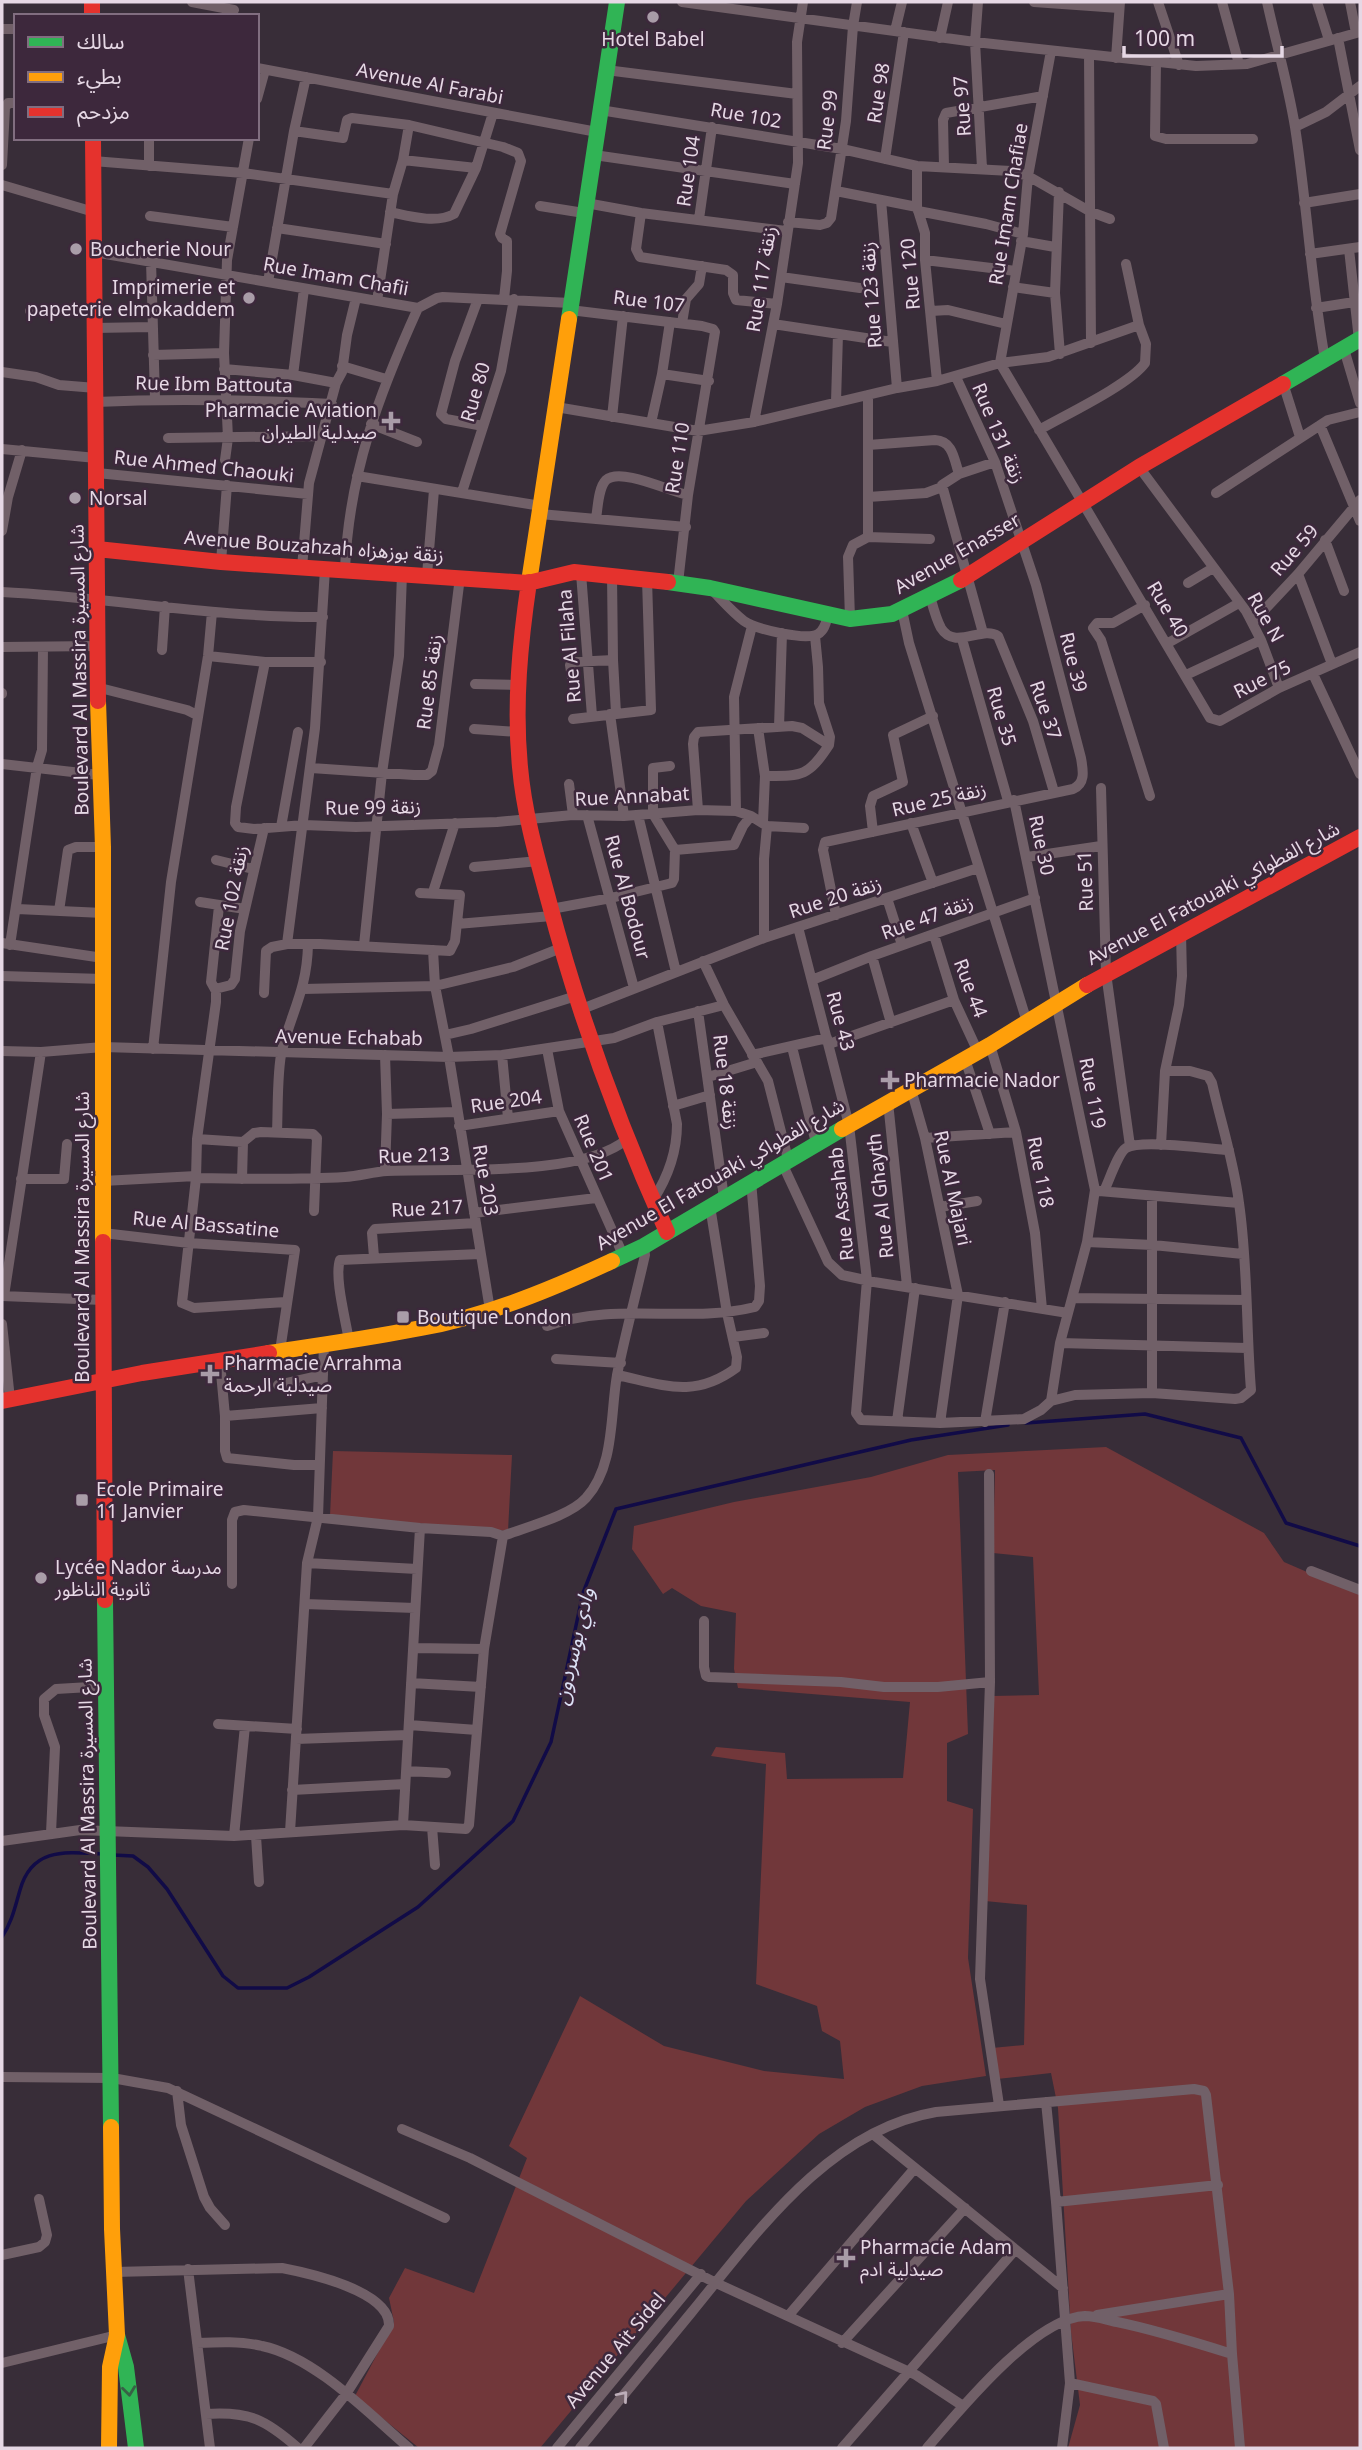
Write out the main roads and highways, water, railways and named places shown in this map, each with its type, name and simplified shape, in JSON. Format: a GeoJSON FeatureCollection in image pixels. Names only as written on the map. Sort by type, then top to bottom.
{"type":"FeatureCollection","features":[{"type":"Feature","properties":{"kind":"main road"},"geometry":{"type":"LineString","coordinates":[[617,2],[528,583],[519,685],[518,732],[521,770],[530,820],[561,948],[627,1139],[667,1232]]}},
{"type":"Feature","properties":{"kind":"main road","name":"Boulevard Al Massira شارع المسيرة"},"geometry":{"type":"LineString","coordinates":[[93,140],[99,775],[103,847],[103,1380],[114,2272],[117,2335],[126,2367],[136,2448]]}},
{"type":"Feature","properties":{"kind":"main road","name":"Avenue Enasser"},"geometry":{"type":"LineString","coordinates":[[528,583],[550,576],[581,573],[612,575],[678,583],[850,619],[871,618],[902,610],[969,576],[1139,467],[1359,339]]}},
{"type":"Feature","properties":{"kind":"main road","name":"Avenue Bouzahzah زنقة بوزهزاه"},"geometry":{"type":"LineString","coordinates":[[97,549],[221,562],[528,583]]}},
{"type":"Feature","properties":{"kind":"main road","name":"Avenue El Fatouaki شارع الفطواكي"},"geometry":{"type":"LineString","coordinates":[[6,1400],[103,1380],[423,1328],[490,1310],[578,1277],[644,1246],[785,1161],[978,1052],[1106,973],[1360,837]]}},
{"type":"Feature","properties":{"kind":"main road","name":"Boulevard Al Massira شارع المسيرة"},"geometry":{"type":"LineString","coordinates":[[109,2448],[110,2367],[117,2335]]}},
{"type":"Feature","properties":{"kind":"waterway","name":"وادي بوسردون"},"geometry":{"type":"LineString","coordinates":[[1026,1423],[1145,1414],[1241,1438],[1286,1523],[1360,1546]]}},
{"type":"Feature","properties":{"kind":"waterway","name":"وادي بوسردون"},"geometry":{"type":"LineString","coordinates":[[113,1855],[133,1856],[148,1867],[167,1889],[223,1976],[238,1988],[287,1988],[309,1977],[418,1907],[513,1821],[551,1742],[583,1593],[616,1509],[911,1440],[1008,1425]]}},
{"type":"Feature","properties":{"kind":"waterway","name":"وادي بوسردون"},"geometry":{"type":"LineString","coordinates":[[2,1937],[11,1920],[25,1876],[33,1866],[42,1859],[63,1853],[102,1854]]}},
{"type":"Feature","properties":{"kind":"place","name":"Hotel Babel"},"geometry":{"type":"Point","coordinates":[653,17]}},
{"type":"Feature","properties":{"kind":"place","name":"Boucherie Nour"},"geometry":{"type":"Point","coordinates":[76,249]}},
{"type":"Feature","properties":{"kind":"place","name":"Imprimerie et papeterie elmokaddem"},"geometry":{"type":"Point","coordinates":[249,298]}},
{"type":"Feature","properties":{"kind":"place","name":"Pharmacie Aviation صيدلية الطيران"},"geometry":{"type":"Point","coordinates":[391,421]}},
{"type":"Feature","properties":{"kind":"place","name":"Norsal"},"geometry":{"type":"Point","coordinates":[75,498]}},
{"type":"Feature","properties":{"kind":"place","name":"Pharmacie Nador"},"geometry":{"type":"Point","coordinates":[890,1080]}},
{"type":"Feature","properties":{"kind":"place","name":"Boutique London"},"geometry":{"type":"Point","coordinates":[403,1317]}},
{"type":"Feature","properties":{"kind":"place","name":"Pharmacie Arrahma صيدلية الرحمة"},"geometry":{"type":"Point","coordinates":[210,1374]}},
{"type":"Feature","properties":{"kind":"place","name":"Ecole Primaire 11 Janvier"},"geometry":{"type":"Point","coordinates":[82,1500]}},
{"type":"Feature","properties":{"kind":"place","name":"Lycée Nador مدرسة ثانوية الناظور"},"geometry":{"type":"Point","coordinates":[41,1578]}},
{"type":"Feature","properties":{"kind":"place","name":"Pharmacie Adam صيدلية ادم"},"geometry":{"type":"Point","coordinates":[846,2258]}}]}
